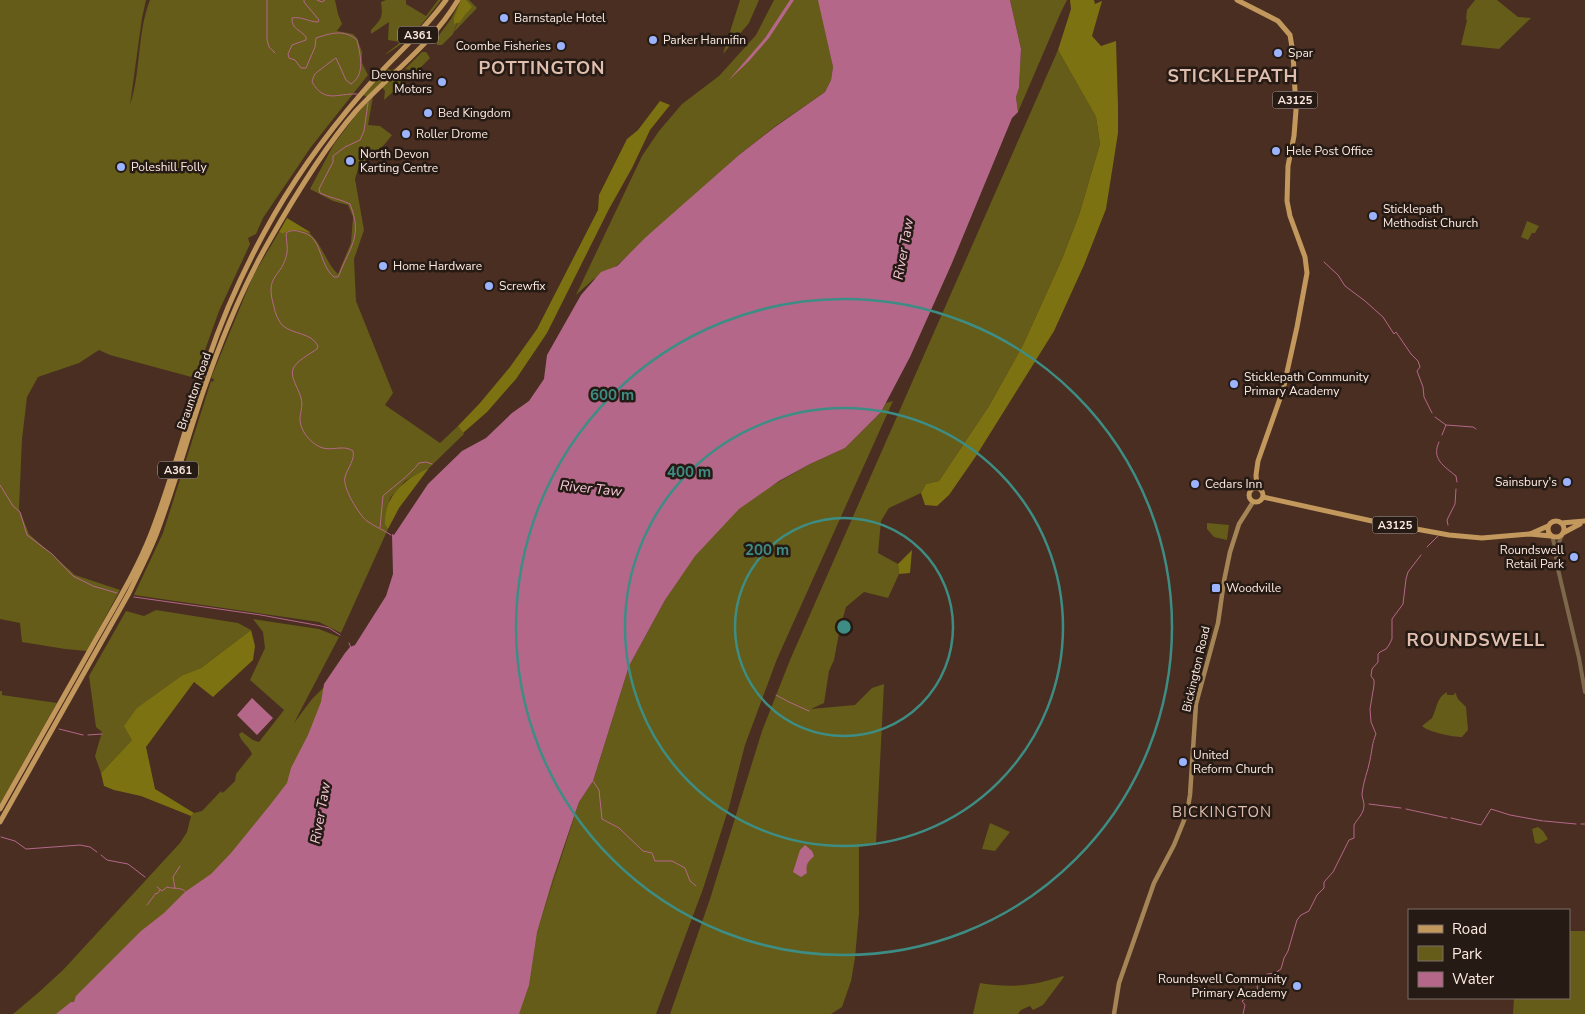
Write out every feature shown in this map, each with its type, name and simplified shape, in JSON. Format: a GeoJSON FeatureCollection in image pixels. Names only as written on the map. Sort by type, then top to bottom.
{"type":"FeatureCollection","features":[{"type":"Feature","properties":{"kind":"main road","name":"Braunton Road"},"geometry":{"type":"LineString","coordinates":[[0,809],[140,559],[161,506],[218,330],[252,255],[292,187],[327,136],[375,79],[425,28],[446,0]]}},
{"type":"Feature","properties":{"kind":"main road","name":"Braunton Road"},"geometry":{"type":"LineString","coordinates":[[0,822],[145,562],[166,508],[214,362],[243,290],[259,259],[302,188],[344,125],[366,100],[426,42],[444,21],[458,0]]}},
{"type":"Feature","properties":{"kind":"main road","name":"A3125"},"geometry":{"type":"LineString","coordinates":[[1237,0],[1278,21],[1290,35],[1293,53],[1296,110],[1294,136],[1288,166],[1287,201],[1290,216],[1306,257],[1308,273],[1283,390],[1258,461],[1257,488]]}},
{"type":"Feature","properties":{"kind":"main road"},"geometry":{"type":"LineString","coordinates":[[1257,488],[1262,492],[1263,497],[1260,501],[1253,502],[1249,494],[1257,488]]}},
{"type":"Feature","properties":{"kind":"main road","name":"A3125"},"geometry":{"type":"LineString","coordinates":[[1263,497],[1363,519],[1449,535],[1482,538],[1529,534],[1557,538],[1584,522]]}},
{"type":"Feature","properties":{"kind":"main road","name":"Bickington Road"},"geometry":{"type":"LineString","coordinates":[[1114,1014],[1119,983],[1154,883],[1174,845],[1187,813],[1190,795],[1196,704],[1218,623],[1230,552],[1239,524],[1253,502]]}},
{"type":"Feature","properties":{"kind":"main road","name":"A3125"},"geometry":{"type":"LineString","coordinates":[[1529,534],[1556,521],[1561,523],[1584,522]]}},
{"type":"Feature","properties":{"kind":"main road"},"geometry":{"type":"LineString","coordinates":[[1561,523],[1564,528],[1562,534]]}},
{"type":"Feature","properties":{"kind":"main road"},"geometry":{"type":"LineString","coordinates":[[1548,526],[1548,532],[1552,536]]}},
{"type":"Feature","properties":{"kind":"street"},"geometry":{"type":"LineString","coordinates":[[1556,550],[1562,534]]}},
{"type":"Feature","properties":{"kind":"street"},"geometry":{"type":"LineString","coordinates":[[1552,536],[1585,692]]}},
{"type":"Feature","properties":{"kind":"green space"},"geometry":{"type":"Polygon","coordinates":[[[0,0],[146,0],[130,105],[136,79],[143,26],[150,0],[335,0],[342,24],[337,31],[353,34],[357,38],[362,52],[362,63],[368,75],[311,147],[263,218],[256,234],[248,238],[250,244],[219,311],[195,378],[110,355],[99,350],[79,363],[38,377],[27,397],[22,439],[19,509],[29,534],[75,575],[120,590],[87,651],[22,642],[20,623],[0,619],[0,0]]]}},
{"type":"Feature","properties":{"kind":"green space"},"geometry":{"type":"Polygon","coordinates":[[[386,0],[406,0],[406,4],[426,16],[438,0],[441,0],[408,38],[384,55],[401,42],[388,40],[389,22],[371,34],[371,30],[381,17],[381,2],[386,0]]]}},
{"type":"Feature","properties":{"kind":"green space"},"geometry":{"type":"Polygon","coordinates":[[[461,0],[465,0],[453,34],[442,45],[437,45],[437,38],[451,19],[461,0]]]}},
{"type":"Feature","properties":{"kind":"green space"},"geometry":{"type":"Polygon","coordinates":[[[466,0],[469,0],[477,8],[454,32],[466,0]]]}},
{"type":"Feature","properties":{"kind":"green space"},"geometry":{"type":"Polygon","coordinates":[[[740,0],[759,0],[749,23],[723,54],[740,0]]]}},
{"type":"Feature","properties":{"kind":"green space"},"geometry":{"type":"Polygon","coordinates":[[[774,0],[819,0],[833,67],[831,80],[825,92],[777,125],[739,155],[615,267],[588,356],[489,439],[532,402],[547,378],[584,296],[596,277],[576,295],[642,156],[659,131],[682,104],[719,76],[756,35],[774,0]]]}},
{"type":"Feature","properties":{"kind":"green space"},"geometry":{"type":"Polygon","coordinates":[[[1010,0],[1067,0],[1018,112],[1016,97],[1019,88],[1021,49],[1010,0]]]}},
{"type":"Feature","properties":{"kind":"green space"},"geometry":{"type":"Polygon","coordinates":[[[1475,0],[1497,0],[1518,17],[1531,18],[1499,49],[1461,45],[1467,20],[1467,10],[1475,0]]]}},
{"type":"Feature","properties":{"kind":"green space"},"geometry":{"type":"Polygon","coordinates":[[[1058,50],[1096,117],[1100,144],[1079,215],[1062,259],[1023,345],[989,406],[939,481],[926,484],[921,493],[889,508],[881,521],[878,553],[898,564],[899,574],[888,598],[864,592],[846,607],[834,660],[829,671],[824,703],[811,709],[855,705],[872,688],[884,684],[876,843],[859,847],[859,913],[855,958],[851,981],[842,1007],[831,1014],[670,1014],[710,899],[762,731],[790,660],[1058,50]]]}},
{"type":"Feature","properties":{"kind":"green space"},"geometry":{"type":"Polygon","coordinates":[[[422,52],[426,52],[430,58],[417,71],[405,69],[422,52]]]}},
{"type":"Feature","properties":{"kind":"green space"},"geometry":{"type":"Polygon","coordinates":[[[396,67],[367,97],[363,95],[387,69],[392,70],[396,67]]]}},
{"type":"Feature","properties":{"kind":"green space"},"geometry":{"type":"Polygon","coordinates":[[[403,70],[413,74],[384,100],[385,91],[382,87],[399,74],[397,83],[403,70]]]}},
{"type":"Feature","properties":{"kind":"green space"},"geometry":{"type":"Polygon","coordinates":[[[373,96],[368,125],[380,126],[392,135],[384,145],[359,166],[355,179],[364,230],[354,259],[356,301],[393,393],[385,405],[440,443],[458,426],[464,434],[429,468],[405,481],[390,498],[385,525],[388,529],[341,633],[319,622],[134,595],[163,533],[211,381],[213,382],[214,379],[211,378],[253,276],[279,232],[283,234],[294,230],[303,230],[311,234],[338,274],[351,243],[353,217],[348,205],[333,201],[310,189],[334,144],[373,96]]]}},
{"type":"Feature","properties":{"kind":"green space"},"geometry":{"type":"Polygon","coordinates":[[[1527,221],[1539,226],[1528,240],[1521,237],[1527,221]]]}},
{"type":"Feature","properties":{"kind":"green space"},"geometry":{"type":"Polygon","coordinates":[[[893,401],[777,659],[745,745],[729,807],[703,889],[656,1014],[347,1014],[379,764],[768,488],[810,464],[845,448],[881,412],[886,403],[893,401]],[[678,580],[665,599],[628,665],[578,802],[537,932],[579,802],[593,781],[629,666],[678,580]]]}},
{"type":"Feature","properties":{"kind":"green space"},"geometry":{"type":"Polygon","coordinates":[[[1207,523],[1229,525],[1227,540],[1214,537],[1207,529],[1207,523]]]}},
{"type":"Feature","properties":{"kind":"green space"},"geometry":{"type":"Polygon","coordinates":[[[397,543],[403,551],[415,555],[417,569],[412,587],[394,625],[370,660],[336,720],[318,761],[299,839],[297,883],[293,894],[280,908],[201,952],[128,998],[115,991],[70,1014],[13,1014],[63,970],[180,843],[187,832],[191,816],[202,811],[221,791],[222,793],[225,791],[235,781],[236,774],[252,754],[239,734],[242,732],[259,742],[284,710],[250,680],[265,648],[263,632],[253,619],[319,629],[339,637],[294,723],[312,699],[323,688],[325,689],[389,593],[396,565],[397,543]]]}},
{"type":"Feature","properties":{"kind":"green space"},"geometry":{"type":"Polygon","coordinates":[[[156,610],[238,623],[251,630],[201,668],[183,675],[132,740],[101,773],[95,756],[102,732],[96,727],[89,676],[126,611],[144,616],[156,610]]]}},
{"type":"Feature","properties":{"kind":"green space"},"geometry":{"type":"Polygon","coordinates":[[[0,691],[2,691],[2,695],[57,703],[0,804],[0,691]]]}},
{"type":"Feature","properties":{"kind":"green space"},"geometry":{"type":"Polygon","coordinates":[[[1447,692],[1447,695],[1454,695],[1455,692],[1458,699],[1466,707],[1468,730],[1462,737],[1435,732],[1422,726],[1432,718],[1439,700],[1447,692]]]}},
{"type":"Feature","properties":{"kind":"green space"},"geometry":{"type":"Polygon","coordinates":[[[990,823],[1010,832],[995,851],[982,849],[990,823]]]}},
{"type":"Feature","properties":{"kind":"green space"},"geometry":{"type":"Polygon","coordinates":[[[1538,827],[1548,839],[1539,844],[1535,843],[1532,829],[1538,827]]]}},
{"type":"Feature","properties":{"kind":"green space"},"geometry":{"type":"Polygon","coordinates":[[[1570,931],[1585,931],[1585,1014],[1513,1014],[1514,999],[1570,999],[1570,931]]]}},
{"type":"Feature","properties":{"kind":"green space"},"geometry":{"type":"Polygon","coordinates":[[[1063,976],[1043,1005],[1033,1010],[1030,1006],[1021,1010],[1018,1014],[973,1014],[980,983],[1022,985],[1063,976]]]}},
{"type":"Feature","properties":{"kind":"shaded area"},"geometry":{"type":"Polygon","coordinates":[[[461,0],[466,0],[472,7],[460,22],[454,24],[454,18],[461,0]]]}},
{"type":"Feature","properties":{"kind":"shaded area"},"geometry":{"type":"Polygon","coordinates":[[[1070,0],[1094,0],[1095,4],[1102,1],[1092,36],[1101,46],[1116,41],[1118,133],[1106,209],[1084,265],[1054,331],[976,456],[949,495],[937,506],[925,505],[921,493],[926,484],[939,481],[989,406],[1023,345],[1062,259],[1079,215],[1100,144],[1096,117],[1058,50],[1071,9],[1070,0]]]}},
{"type":"Feature","properties":{"kind":"shaded area"},"geometry":{"type":"Polygon","coordinates":[[[660,101],[670,105],[650,130],[547,333],[516,379],[487,412],[463,433],[458,426],[510,367],[537,329],[598,210],[599,195],[627,139],[638,130],[660,101]]]}},
{"type":"Feature","properties":{"kind":"shaded area"},"geometry":{"type":"Polygon","coordinates":[[[287,218],[310,233],[296,230],[283,234],[279,232],[287,218]]]}},
{"type":"Feature","properties":{"kind":"shaded area"},"geometry":{"type":"Polygon","coordinates":[[[429,468],[399,508],[388,529],[385,525],[386,514],[392,497],[404,483],[429,468]]]}},
{"type":"Feature","properties":{"kind":"shaded area"},"geometry":{"type":"Polygon","coordinates":[[[912,550],[910,573],[899,574],[898,564],[912,550]]]}},
{"type":"Feature","properties":{"kind":"shaded area"},"geometry":{"type":"Polygon","coordinates":[[[251,630],[255,646],[253,660],[213,697],[194,682],[146,747],[155,789],[194,813],[191,816],[141,796],[104,786],[101,773],[132,740],[124,726],[137,708],[183,675],[201,668],[251,630]]]}},
{"type":"Feature","properties":{"kind":"water"},"geometry":{"type":"Polygon","coordinates":[[[790,0],[794,0],[769,38],[728,81],[765,38],[790,0]]]}},
{"type":"Feature","properties":{"kind":"water","name":"River Taw"},"geometry":{"type":"Polygon","coordinates":[[[818,0],[1010,0],[1021,49],[1019,88],[1016,97],[1018,112],[1012,118],[952,263],[910,357],[881,412],[845,448],[779,481],[739,509],[695,556],[665,600],[629,666],[593,781],[579,802],[537,932],[529,985],[519,1014],[56,1014],[71,1002],[74,1002],[76,996],[141,931],[164,913],[185,892],[211,874],[231,853],[287,783],[291,768],[308,735],[321,702],[324,684],[345,653],[350,647],[355,645],[386,596],[393,574],[392,534],[394,535],[428,484],[462,451],[486,438],[512,413],[529,401],[544,379],[547,355],[581,295],[601,272],[617,266],[646,237],[739,155],[825,92],[831,80],[833,67],[818,0]]]}},
{"type":"Feature","properties":{"kind":"water"},"geometry":{"type":"Polygon","coordinates":[[[252,698],[273,718],[257,735],[237,715],[252,698]]]}},
{"type":"Feature","properties":{"kind":"water"},"geometry":{"type":"Polygon","coordinates":[[[805,845],[812,851],[814,856],[807,865],[807,873],[801,877],[793,872],[800,850],[805,845]]]}},
{"type":"Feature","properties":{"kind":"waterway"},"geometry":{"type":"LineString","coordinates":[[267,0],[267,40],[269,47],[275,53]]}},
{"type":"Feature","properties":{"kind":"waterway"},"geometry":{"type":"LineString","coordinates":[[304,0],[319,20],[318,22],[292,18],[293,25],[306,37],[306,40],[292,45],[288,54],[289,58],[295,60],[301,68],[306,68],[315,47],[316,38],[337,33],[347,34],[357,40],[361,64],[356,80],[351,84],[346,80],[336,58],[315,74],[312,82],[317,89],[327,95],[357,94]]}},
{"type":"Feature","properties":{"kind":"waterway"},"geometry":{"type":"LineString","coordinates":[[317,0],[322,2],[325,0]]}},
{"type":"Feature","properties":{"kind":"waterway"},"geometry":{"type":"LineString","coordinates":[[368,103],[364,131],[360,140],[345,147],[333,156],[333,162],[319,189],[320,193],[350,204],[354,215],[355,233],[353,241],[338,277],[334,277],[325,265],[313,239],[301,232],[290,231],[286,233],[287,253],[285,261],[272,282],[271,296],[276,314],[282,325],[291,331],[311,338],[318,346],[317,349],[297,363],[292,372],[302,401],[300,422],[303,430],[320,447],[328,449],[345,448],[353,451],[352,461],[345,477],[349,494],[364,518],[391,535]]}},
{"type":"Feature","properties":{"kind":"waterway"},"geometry":{"type":"LineString","coordinates":[[1324,262],[1338,275],[1345,286],[1383,317],[1394,334],[1396,332],[1418,361],[1420,367],[1417,371],[1423,387],[1424,397],[1432,413]]}},
{"type":"Feature","properties":{"kind":"waterway"},"geometry":{"type":"LineString","coordinates":[[1435,417],[1446,425],[1442,435]]}},
{"type":"Feature","properties":{"kind":"waterway"},"geometry":{"type":"LineString","coordinates":[[1446,425],[1473,427],[1476,429]]}},
{"type":"Feature","properties":{"kind":"waterway"},"geometry":{"type":"LineString","coordinates":[[1439,442],[1437,448],[1438,458],[1456,476],[1457,482]]}},
{"type":"Feature","properties":{"kind":"waterway"},"geometry":{"type":"LineString","coordinates":[[380,528],[383,496],[419,463],[426,462],[432,464]]}},
{"type":"Feature","properties":{"kind":"waterway"},"geometry":{"type":"LineString","coordinates":[[0,485],[13,506],[20,512],[27,535],[52,554],[73,576],[93,586],[117,593]]}},
{"type":"Feature","properties":{"kind":"waterway"},"geometry":{"type":"LineString","coordinates":[[1448,525],[1447,520],[1455,504],[1456,489]]}},
{"type":"Feature","properties":{"kind":"waterway"},"geometry":{"type":"LineString","coordinates":[[1427,547],[1438,536]]}},
{"type":"Feature","properties":{"kind":"waterway"},"geometry":{"type":"LineString","coordinates":[[1243,1014],[1245,1005],[1242,1001],[1258,991],[1257,986],[1267,974],[1275,973],[1281,969],[1297,920],[1301,915],[1309,911],[1317,895],[1324,888],[1324,882],[1333,872],[1349,840],[1354,838],[1354,825],[1364,808],[1362,795],[1376,734],[1371,722],[1370,709],[1374,685],[1374,680],[1371,676],[1372,669],[1378,662],[1378,654],[1386,649],[1392,639],[1392,619],[1403,604],[1408,572],[1421,555]]}},
{"type":"Feature","properties":{"kind":"waterway"},"geometry":{"type":"LineString","coordinates":[[134,597],[261,615],[321,626],[329,628],[340,635]]}},
{"type":"Feature","properties":{"kind":"waterway"},"geometry":{"type":"LineString","coordinates":[[349,643],[351,648]]}},
{"type":"Feature","properties":{"kind":"waterway"},"geometry":{"type":"LineString","coordinates":[[776,695],[809,711]]}},
{"type":"Feature","properties":{"kind":"waterway"},"geometry":{"type":"LineString","coordinates":[[59,729],[83,735]]}},
{"type":"Feature","properties":{"kind":"waterway"},"geometry":{"type":"LineString","coordinates":[[88,735],[102,734]]}},
{"type":"Feature","properties":{"kind":"waterway"},"geometry":{"type":"LineString","coordinates":[[593,781],[599,790],[602,819],[619,828],[643,851],[652,853],[655,861],[672,861],[685,868],[690,881],[696,886]]}},
{"type":"Feature","properties":{"kind":"waterway"},"geometry":{"type":"LineString","coordinates":[[1369,804],[1401,808]]}},
{"type":"Feature","properties":{"kind":"waterway"},"geometry":{"type":"LineString","coordinates":[[1406,809],[1447,818]]}},
{"type":"Feature","properties":{"kind":"waterway"},"geometry":{"type":"LineString","coordinates":[[1451,818],[1481,825],[1491,809],[1510,815],[1543,821]]}},
{"type":"Feature","properties":{"kind":"waterway"},"geometry":{"type":"LineString","coordinates":[[1544,821],[1576,824]]}},
{"type":"Feature","properties":{"kind":"waterway"},"geometry":{"type":"LineString","coordinates":[[1,837],[15,841],[26,849],[80,845],[90,847],[97,852]]}},
{"type":"Feature","properties":{"kind":"waterway"},"geometry":{"type":"LineString","coordinates":[[101,855],[107,860],[128,864],[145,877]]}},
{"type":"Feature","properties":{"kind":"waterway"},"geometry":{"type":"LineString","coordinates":[[175,888],[173,877],[180,866]]}},
{"type":"Feature","properties":{"kind":"waterway"},"geometry":{"type":"LineString","coordinates":[[157,887],[162,891],[167,887],[185,891]]}},
{"type":"Feature","properties":{"kind":"waterway"},"geometry":{"type":"LineString","coordinates":[[147,905],[160,890]]}},
{"type":"Feature","properties":{"kind":"place","name":"Barnstaple Hotel"},"geometry":{"type":"Point","coordinates":[504,18]}},
{"type":"Feature","properties":{"kind":"place","name":"Parker Hannifin"},"geometry":{"type":"Point","coordinates":[653,40]}},
{"type":"Feature","properties":{"kind":"place","name":"Coombe Fisheries"},"geometry":{"type":"Point","coordinates":[561,46]}},
{"type":"Feature","properties":{"kind":"place","name":"Spar"},"geometry":{"type":"Point","coordinates":[1278,53]}},
{"type":"Feature","properties":{"kind":"place","name":"Devonshire Motors"},"geometry":{"type":"Point","coordinates":[442,82]}},
{"type":"Feature","properties":{"kind":"place","name":"Bed Kingdom"},"geometry":{"type":"Point","coordinates":[428,113]}},
{"type":"Feature","properties":{"kind":"place","name":"Roller Drome"},"geometry":{"type":"Point","coordinates":[406,134]}},
{"type":"Feature","properties":{"kind":"place","name":"Hele Post Office"},"geometry":{"type":"Point","coordinates":[1276,151]}},
{"type":"Feature","properties":{"kind":"place","name":"North Devon Karting Centre"},"geometry":{"type":"Point","coordinates":[350,161]}},
{"type":"Feature","properties":{"kind":"place","name":"Poleshill Folly"},"geometry":{"type":"Point","coordinates":[121,167]}},
{"type":"Feature","properties":{"kind":"place","name":"Sticklepath Methodist Church"},"geometry":{"type":"Point","coordinates":[1373,216]}},
{"type":"Feature","properties":{"kind":"place","name":"Home Hardware"},"geometry":{"type":"Point","coordinates":[383,266]}},
{"type":"Feature","properties":{"kind":"place","name":"Screwfix"},"geometry":{"type":"Point","coordinates":[489,286]}},
{"type":"Feature","properties":{"kind":"place","name":"Sticklepath Community Primary Academy"},"geometry":{"type":"Point","coordinates":[1234,384]}},
{"type":"Feature","properties":{"kind":"place","name":"Sainsbury's"},"geometry":{"type":"Point","coordinates":[1567,482]}},
{"type":"Feature","properties":{"kind":"place","name":"Cedars Inn"},"geometry":{"type":"Point","coordinates":[1195,484]}},
{"type":"Feature","properties":{"kind":"place","name":"Roundswell Retail Park"},"geometry":{"type":"Point","coordinates":[1574,557]}},
{"type":"Feature","properties":{"kind":"place","name":"Woodville"},"geometry":{"type":"Point","coordinates":[1216,588]}},
{"type":"Feature","properties":{"kind":"place","name":"United Reform Church"},"geometry":{"type":"Point","coordinates":[1183,762]}},
{"type":"Feature","properties":{"kind":"place","name":"Roundswell Community Primary Academy"},"geometry":{"type":"Point","coordinates":[1297,986]}},
{"type":"Feature","properties":{"kind":"district","name":"POTTINGTON"},"geometry":{"type":"Point","coordinates":[542,68]}},
{"type":"Feature","properties":{"kind":"district","name":"STICKLEPATH"},"geometry":{"type":"Point","coordinates":[1233,76]}},
{"type":"Feature","properties":{"kind":"district","name":"ROUNDSWELL"},"geometry":{"type":"Point","coordinates":[1476,640]}},
{"type":"Feature","properties":{"kind":"district","name":"BICKINGTON"},"geometry":{"type":"Point","coordinates":[1222,812]}}]}
